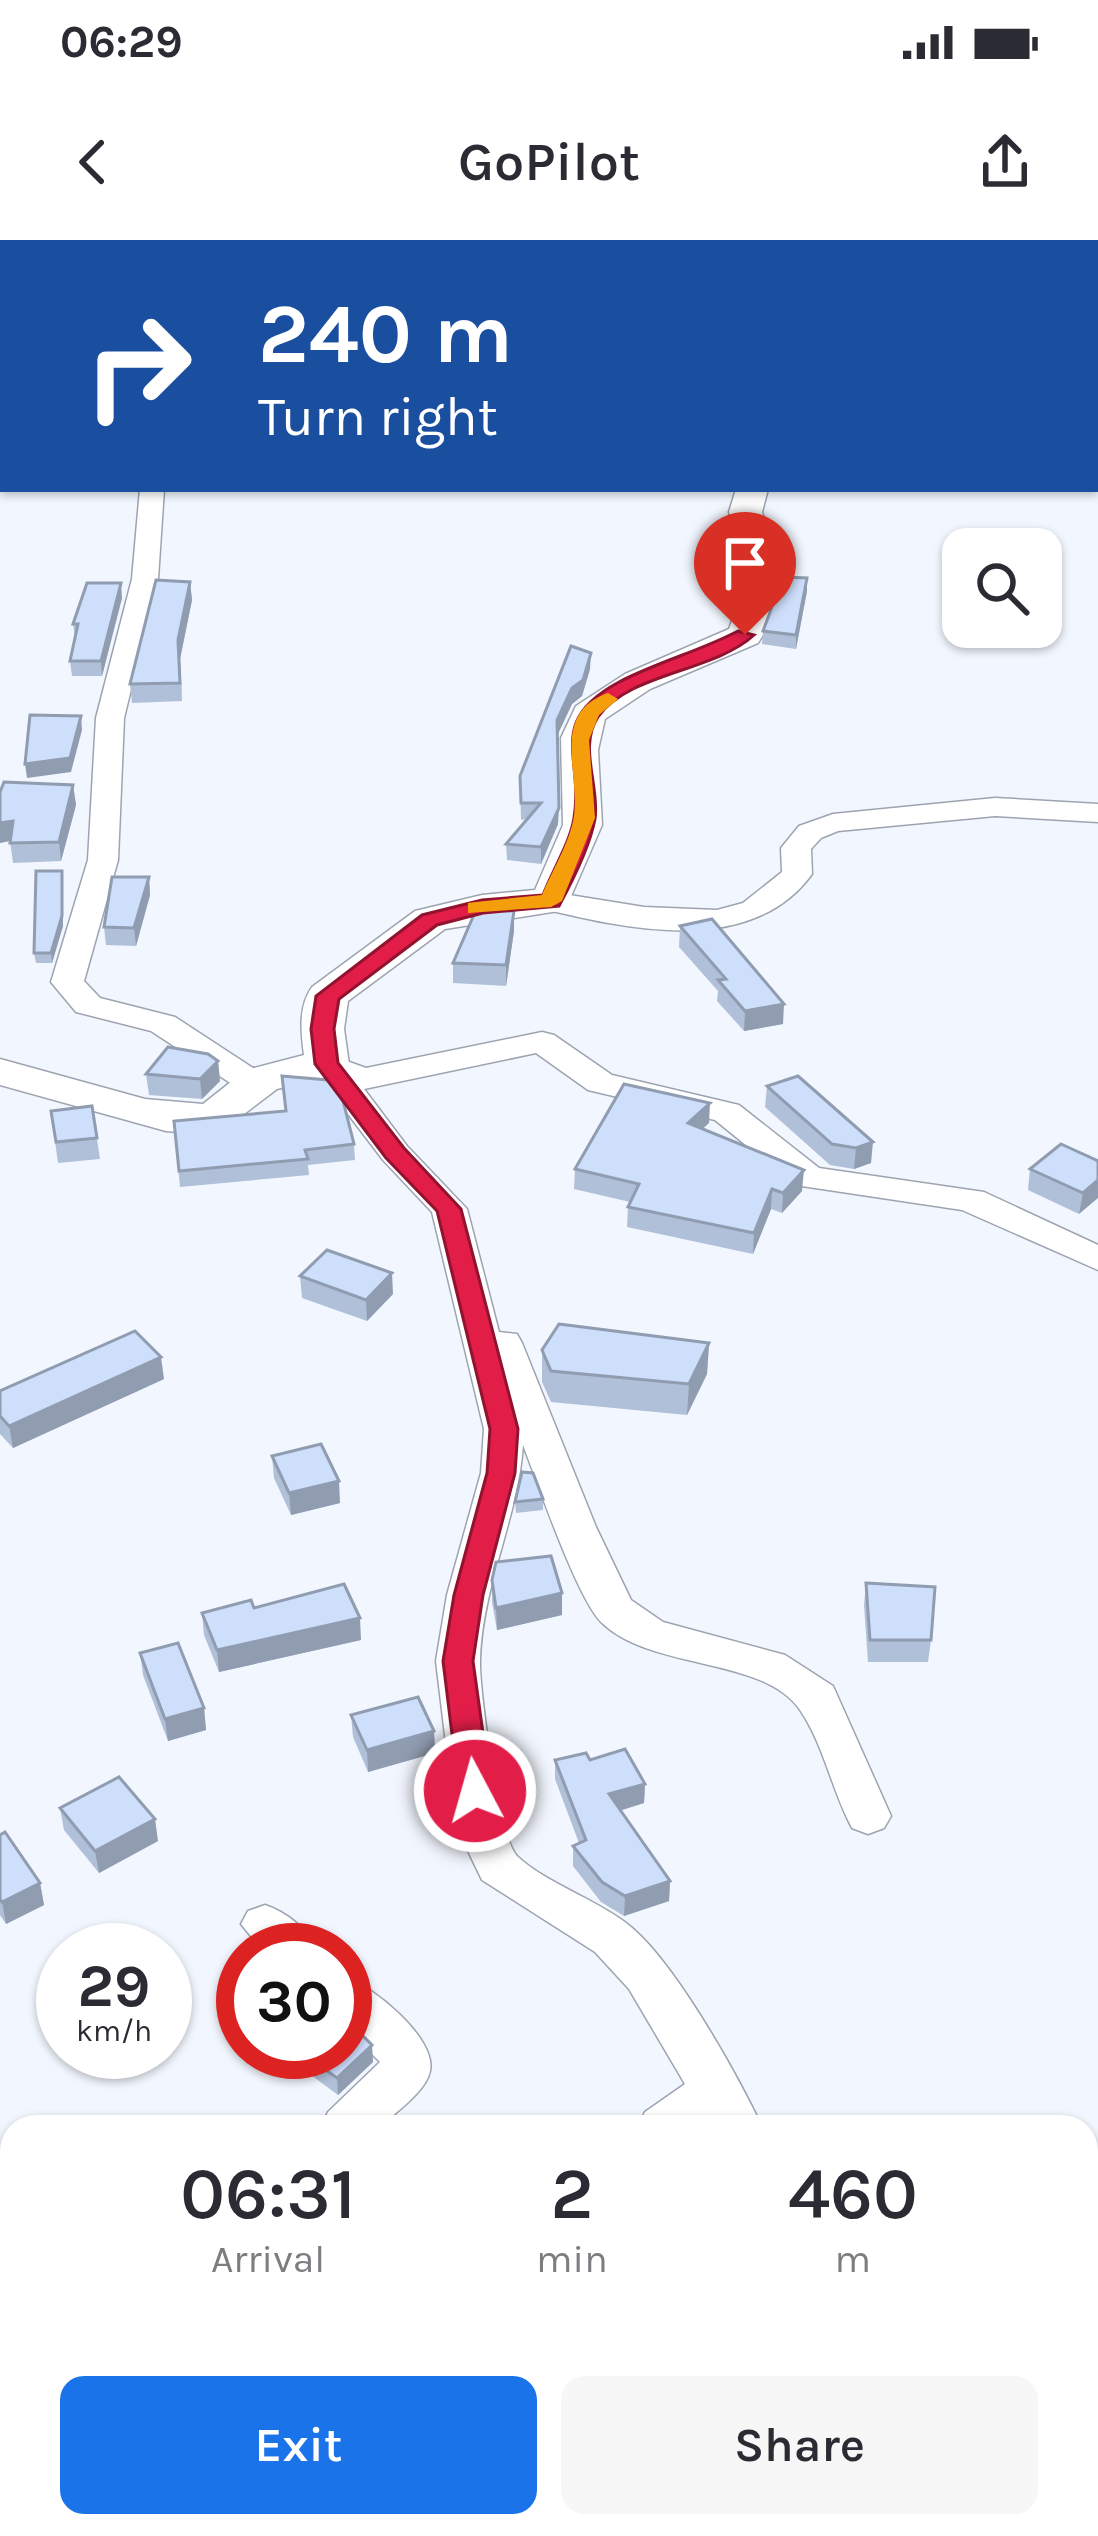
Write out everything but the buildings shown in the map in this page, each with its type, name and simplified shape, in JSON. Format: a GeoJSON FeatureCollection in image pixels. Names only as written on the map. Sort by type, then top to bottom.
{"type":"FeatureCollection","features":[{"type":"Feature","properties":{"kind":"street"},"geometry":{"type":"LineString","coordinates":[[152,492],[145,579],[110,718],[103,860],[67,982],[88,1005],[163,1024],[253,1083]]}},
{"type":"Feature","properties":{"kind":"street"},"geometry":{"type":"LineString","coordinates":[[551,901],[584,818],[579,740],[590,712],[626,686],[703,658],[745,635],[765,578],[745,517],[750,492]]}},
{"type":"Feature","properties":{"kind":"street"},"geometry":{"type":"LineString","coordinates":[[726,2109],[646,1975],[612,1938],[498,1867],[479,1826],[458,1661],[468,1595],[501,1473],[504,1429],[449,1209],[395,1153],[327,1064],[322,1029],[328,996],[430,920],[482,907],[551,901],[657,917],[736,916],[797,874],[796,848],[810,832],[833,823],[897,813],[995,808],[1098,813]]}},
{"type":"Feature","properties":{"kind":"street"},"geometry":{"type":"LineString","coordinates":[[0,1072],[168,1118],[208,1118],[236,1105],[253,1083],[327,1064],[362,1079],[542,1042],[601,1082],[728,1112],[808,1177],[971,1199],[1098,1259]]}},
{"type":"Feature","properties":{"kind":"street"},"geometry":{"type":"LineString","coordinates":[[474,1305],[503,1343],[575,1527],[615,1610],[650,1634],[770,1666],[817,1697],[868,1816]]}},
{"type":"Feature","properties":{"kind":"street"},"geometry":{"type":"LineString","coordinates":[[358,2115],[406,2069],[403,2050],[372,2022]]}},
{"type":"Feature","properties":{"kind":"slow traffic"},"geometry":{"type":"LineString","coordinates":[[476,908],[551,901],[584,818],[579,740],[590,712],[608,699]]}},
{"type":"Feature","properties":{"kind":"route"},"geometry":{"type":"LineString","coordinates":[[475,1791],[458,1661],[468,1595],[501,1473],[504,1429],[449,1209],[395,1153],[327,1064],[322,1029],[328,996],[430,920],[482,907],[551,901],[584,818],[579,740],[590,712],[626,686],[703,658],[745,635]]}}]}
